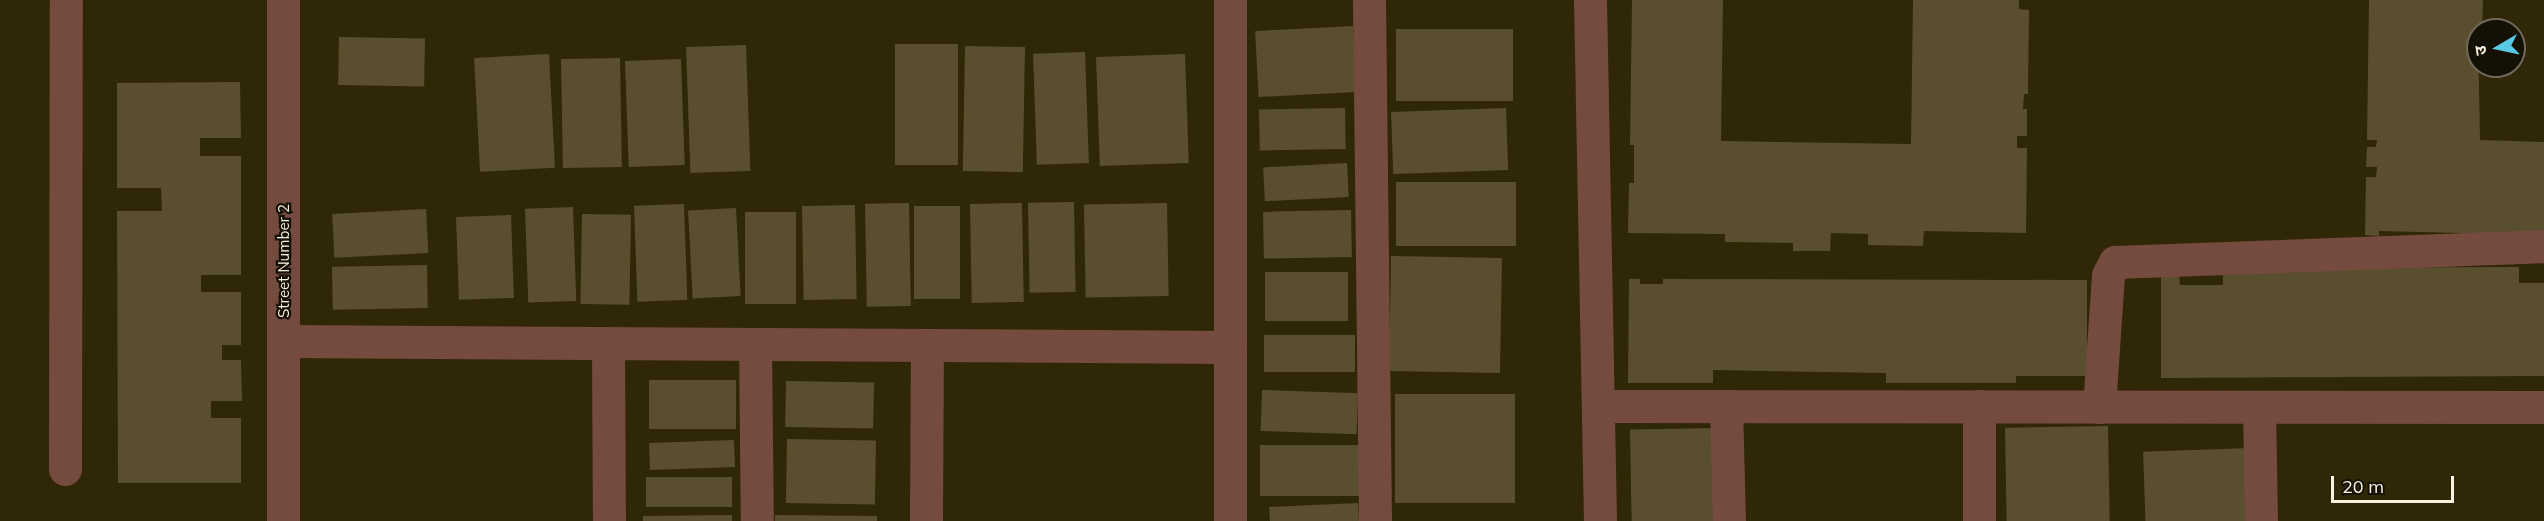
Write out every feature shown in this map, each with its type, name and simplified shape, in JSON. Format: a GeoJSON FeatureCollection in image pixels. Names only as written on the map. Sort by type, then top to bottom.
{"type":"FeatureCollection","features":[{"type":"Feature","properties":{"kind":"street"},"geometry":{"type":"LineString","coordinates":[[65,469],[66,0]]}},
{"type":"Feature","properties":{"kind":"street","name":"Street Number 2"},"geometry":{"type":"LineString","coordinates":[[283,0],[283,521]]}},
{"type":"Feature","properties":{"kind":"street"},"geometry":{"type":"LineString","coordinates":[[1230,0],[1230,521]]}},
{"type":"Feature","properties":{"kind":"street"},"geometry":{"type":"LineString","coordinates":[[1369,0],[1375,521]]}},
{"type":"Feature","properties":{"kind":"street"},"geometry":{"type":"LineString","coordinates":[[1590,0],[1600,521]]}},
{"type":"Feature","properties":{"kind":"street"},"geometry":{"type":"LineString","coordinates":[[2099,407],[2108,275],[2115,262],[2544,246]]}},
{"type":"Feature","properties":{"kind":"street"},"geometry":{"type":"LineString","coordinates":[[284,341],[1230,347]]}},
{"type":"Feature","properties":{"kind":"street"},"geometry":{"type":"LineString","coordinates":[[608,343],[609,521]]}},
{"type":"Feature","properties":{"kind":"street"},"geometry":{"type":"LineString","coordinates":[[755,344],[757,521]]}},
{"type":"Feature","properties":{"kind":"street"},"geometry":{"type":"LineString","coordinates":[[926,521],[927,345]]}},
{"type":"Feature","properties":{"kind":"street"},"geometry":{"type":"LineString","coordinates":[[1598,406],[2544,407]]}},
{"type":"Feature","properties":{"kind":"street"},"geometry":{"type":"LineString","coordinates":[[1726,406],[1729,521]]}},
{"type":"Feature","properties":{"kind":"street"},"geometry":{"type":"LineString","coordinates":[[1978,406],[1979,521]]}},
{"type":"Feature","properties":{"kind":"street"},"geometry":{"type":"LineString","coordinates":[[2259,407],[2261,521]]}},
{"type":"Feature","properties":{"kind":"building"},"geometry":{"type":"Polygon","coordinates":[[[1632,0],[1723,0],[1721,141],[1911,144],[1913,0],[2019,0],[2019,9],[2029,10],[2028,94],[2024,94],[2023,109],[2027,109],[2027,136],[2017,136],[2017,148],[2027,148],[2026,233],[1924,231],[1923,246],[1868,245],[1868,234],[1831,233],[1830,251],[1793,251],[1793,243],[1725,242],[1725,234],[1628,233],[1629,183],[1634,183],[1634,145],[1630,145],[1632,0]]]}},
{"type":"Feature","properties":{"kind":"building"},"geometry":{"type":"Polygon","coordinates":[[[2369,0],[2483,0],[2482,18],[2466,18],[2466,78],[2479,78],[2480,140],[2544,142],[2544,235],[2379,231],[2379,236],[2365,235],[2366,177],[2376,177],[2377,167],[2366,167],[2367,147],[2376,147],[2377,140],[2367,140],[2369,0]]]}},
{"type":"Feature","properties":{"kind":"building"},"geometry":{"type":"Polygon","coordinates":[[[1353,26],[1356,92],[1259,97],[1255,31],[1353,26]]]}},
{"type":"Feature","properties":{"kind":"building"},"geometry":{"type":"Polygon","coordinates":[[[1396,29],[1513,29],[1513,101],[1396,101],[1396,29]]]}},
{"type":"Feature","properties":{"kind":"building"},"geometry":{"type":"Polygon","coordinates":[[[339,37],[425,39],[424,86],[338,85],[339,37]]]}},
{"type":"Feature","properties":{"kind":"building"},"geometry":{"type":"Polygon","coordinates":[[[895,44],[958,44],[958,165],[895,165],[895,44]]]}},
{"type":"Feature","properties":{"kind":"building"},"geometry":{"type":"Polygon","coordinates":[[[746,45],[750,171],[690,173],[686,47],[746,45]]]}},
{"type":"Feature","properties":{"kind":"building"},"geometry":{"type":"Polygon","coordinates":[[[965,46],[1025,47],[1023,172],[963,171],[965,46]]]}},
{"type":"Feature","properties":{"kind":"building"},"geometry":{"type":"Polygon","coordinates":[[[1085,52],[1089,163],[1037,165],[1033,54],[1085,52]]]}},
{"type":"Feature","properties":{"kind":"building"},"geometry":{"type":"Polygon","coordinates":[[[549,54],[555,168],[480,172],[474,58],[549,54]]]}},
{"type":"Feature","properties":{"kind":"building"},"geometry":{"type":"Polygon","coordinates":[[[1185,54],[1189,163],[1100,166],[1096,57],[1185,54]]]}},
{"type":"Feature","properties":{"kind":"building"},"geometry":{"type":"Polygon","coordinates":[[[620,58],[622,167],[563,168],[561,59],[620,58]]]}},
{"type":"Feature","properties":{"kind":"building"},"geometry":{"type":"Polygon","coordinates":[[[681,59],[685,165],[629,167],[625,61],[681,59]]]}},
{"type":"Feature","properties":{"kind":"building"},"geometry":{"type":"Polygon","coordinates":[[[240,82],[241,138],[200,138],[200,156],[241,156],[241,275],[201,275],[201,292],[241,292],[241,345],[222,345],[222,360],[241,360],[242,401],[211,401],[211,418],[241,418],[241,483],[118,483],[117,211],[162,211],[161,188],[117,188],[117,83],[240,82]]]}},
{"type":"Feature","properties":{"kind":"building"},"geometry":{"type":"Polygon","coordinates":[[[1345,108],[1346,149],[1260,150],[1259,110],[1345,108]]]}},
{"type":"Feature","properties":{"kind":"building"},"geometry":{"type":"Polygon","coordinates":[[[1506,108],[1508,170],[1393,174],[1391,112],[1506,108]]]}},
{"type":"Feature","properties":{"kind":"building"},"geometry":{"type":"Polygon","coordinates":[[[1347,163],[1349,197],[1265,201],[1263,167],[1347,163]]]}},
{"type":"Feature","properties":{"kind":"building"},"geometry":{"type":"Polygon","coordinates":[[[1396,182],[1516,182],[1516,246],[1396,246],[1396,182]]]}},
{"type":"Feature","properties":{"kind":"building"},"geometry":{"type":"Polygon","coordinates":[[[1074,202],[1076,292],[1030,293],[1028,203],[1074,202]]]}},
{"type":"Feature","properties":{"kind":"building"},"geometry":{"type":"Polygon","coordinates":[[[909,203],[911,306],[867,307],[865,204],[909,203]]]}},
{"type":"Feature","properties":{"kind":"building"},"geometry":{"type":"Polygon","coordinates":[[[1022,203],[1024,302],[972,303],[970,204],[1022,203]]]}},
{"type":"Feature","properties":{"kind":"building"},"geometry":{"type":"Polygon","coordinates":[[[1167,203],[1169,296],[1086,297],[1084,204],[1167,203]]]}},
{"type":"Feature","properties":{"kind":"building"},"geometry":{"type":"Polygon","coordinates":[[[684,204],[687,300],[637,302],[634,206],[684,204]]]}},
{"type":"Feature","properties":{"kind":"building"},"geometry":{"type":"Polygon","coordinates":[[[855,205],[857,299],[804,300],[802,206],[855,205]]]}},
{"type":"Feature","properties":{"kind":"building"},"geometry":{"type":"Polygon","coordinates":[[[914,206],[960,206],[960,299],[914,299],[914,206]]]}},
{"type":"Feature","properties":{"kind":"building"},"geometry":{"type":"Polygon","coordinates":[[[573,207],[576,301],[528,303],[525,209],[573,207]]]}},
{"type":"Feature","properties":{"kind":"building"},"geometry":{"type":"Polygon","coordinates":[[[736,208],[741,296],[693,298],[688,211],[736,208]]]}},
{"type":"Feature","properties":{"kind":"building"},"geometry":{"type":"Polygon","coordinates":[[[426,209],[428,253],[334,258],[332,214],[426,209]]]}},
{"type":"Feature","properties":{"kind":"building"},"geometry":{"type":"Polygon","coordinates":[[[1351,210],[1352,257],[1264,259],[1263,212],[1351,210]]]}},
{"type":"Feature","properties":{"kind":"building"},"geometry":{"type":"Polygon","coordinates":[[[745,212],[796,212],[796,304],[745,304],[745,212]]]}},
{"type":"Feature","properties":{"kind":"building"},"geometry":{"type":"Polygon","coordinates":[[[582,214],[631,215],[629,305],[580,304],[582,214]]]}},
{"type":"Feature","properties":{"kind":"building"},"geometry":{"type":"Polygon","coordinates":[[[511,215],[514,298],[459,300],[456,217],[511,215]]]}},
{"type":"Feature","properties":{"kind":"building"},"geometry":{"type":"Polygon","coordinates":[[[1391,256],[1502,258],[1500,373],[1389,371],[1391,256]]]}},
{"type":"Feature","properties":{"kind":"building"},"geometry":{"type":"Polygon","coordinates":[[[427,265],[428,308],[333,310],[332,267],[427,265]]]}},
{"type":"Feature","properties":{"kind":"building"},"geometry":{"type":"Polygon","coordinates":[[[2519,267],[2519,283],[2544,283],[2544,376],[2161,378],[2161,274],[2179,274],[2180,285],[2223,285],[2223,268],[2519,267]]]}},
{"type":"Feature","properties":{"kind":"building"},"geometry":{"type":"Polygon","coordinates":[[[1265,272],[1348,272],[1348,321],[1265,321],[1265,272]]]}},
{"type":"Feature","properties":{"kind":"building"},"geometry":{"type":"Polygon","coordinates":[[[1629,279],[1640,279],[1640,284],[1663,284],[1663,279],[2087,280],[2087,376],[2016,376],[2016,383],[1886,383],[1886,373],[1713,370],[1713,383],[1628,383],[1629,279]]]}},
{"type":"Feature","properties":{"kind":"building"},"geometry":{"type":"Polygon","coordinates":[[[1264,335],[1355,335],[1355,372],[1264,372],[1264,335]]]}},
{"type":"Feature","properties":{"kind":"building"},"geometry":{"type":"Polygon","coordinates":[[[649,380],[736,380],[736,429],[649,429],[649,380]]]}},
{"type":"Feature","properties":{"kind":"building"},"geometry":{"type":"Polygon","coordinates":[[[786,381],[874,383],[873,429],[785,427],[786,381]]]}},
{"type":"Feature","properties":{"kind":"building"},"geometry":{"type":"Polygon","coordinates":[[[1262,390],[1358,393],[1357,434],[1261,431],[1262,390]]]}},
{"type":"Feature","properties":{"kind":"building"},"geometry":{"type":"Polygon","coordinates":[[[1395,394],[1515,394],[1515,503],[1395,503],[1395,394]]]}},
{"type":"Feature","properties":{"kind":"building"},"geometry":{"type":"Polygon","coordinates":[[[2108,426],[2110,521],[2007,521],[2005,428],[2108,426]]]}},
{"type":"Feature","properties":{"kind":"building"},"geometry":{"type":"Polygon","coordinates":[[[1720,428],[1722,521],[1632,521],[1630,430],[1720,428]]]}},
{"type":"Feature","properties":{"kind":"building"},"geometry":{"type":"Polygon","coordinates":[[[787,439],[876,441],[875,505],[786,503],[787,439]]]}},
{"type":"Feature","properties":{"kind":"building"},"geometry":{"type":"Polygon","coordinates":[[[734,440],[735,467],[650,470],[649,443],[734,440]]]}},
{"type":"Feature","properties":{"kind":"building"},"geometry":{"type":"Polygon","coordinates":[[[1260,445],[1360,445],[1360,496],[1260,496],[1260,445]]]}},
{"type":"Feature","properties":{"kind":"building"},"geometry":{"type":"Polygon","coordinates":[[[2250,448],[2253,521],[2145,521],[2143,452],[2250,448]]]}},
{"type":"Feature","properties":{"kind":"building"},"geometry":{"type":"Polygon","coordinates":[[[646,477],[732,477],[732,507],[646,507],[646,477]]]}},
{"type":"Feature","properties":{"kind":"building"},"geometry":{"type":"Polygon","coordinates":[[[1358,503],[1359,521],[1270,521],[1269,507],[1358,503]]]}},
{"type":"Feature","properties":{"kind":"building"},"geometry":{"type":"Polygon","coordinates":[[[732,515],[732,521],[643,521],[643,516],[732,515]]]}},
{"type":"Feature","properties":{"kind":"building"},"geometry":{"type":"Polygon","coordinates":[[[775,515],[877,516],[877,521],[775,521],[775,515]]]}}]}
